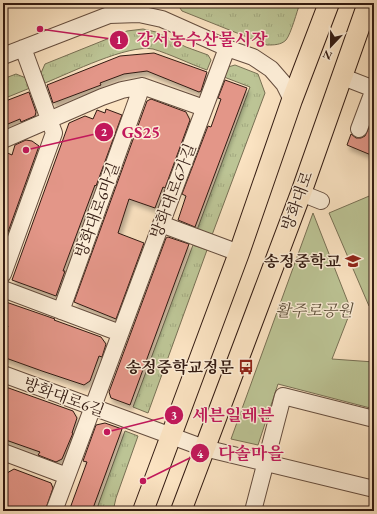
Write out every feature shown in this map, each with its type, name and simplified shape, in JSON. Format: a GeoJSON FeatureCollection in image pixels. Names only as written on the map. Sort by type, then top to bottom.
{"type":"FeatureCollection","features":[{"type":"Feature","properties":{"kind":"main road"},"geometry":{"type":"LineString","coordinates":[[143,511],[239,253],[292,100],[329,3]]}},
{"type":"Feature","properties":{"kind":"main road","name":"방화대로"},"geometry":{"type":"LineString","coordinates":[[182,511],[204,448],[301,192],[368,3]]}},
{"type":"Feature","properties":{"kind":"street"},"geometry":{"type":"LineString","coordinates":[[109,15],[122,3]]}},
{"type":"Feature","properties":{"kind":"street"},"geometry":{"type":"LineString","coordinates":[[3,56],[109,15],[139,14],[162,19],[227,48],[253,57],[271,69],[284,84],[292,100]]}},
{"type":"Feature","properties":{"kind":"street"},"geometry":{"type":"LineString","coordinates":[[3,274],[54,133],[24,48]]}},
{"type":"Feature","properties":{"kind":"street","name":"방화대로6가길"},"geometry":{"type":"LineString","coordinates":[[54,511],[227,48]]}},
{"type":"Feature","properties":{"kind":"street"},"geometry":{"type":"LineString","coordinates":[[343,77],[374,89],[359,129]]}},
{"type":"Feature","properties":{"kind":"street"},"geometry":{"type":"LineString","coordinates":[[3,140],[102,97],[122,90],[142,86],[204,108]]}},
{"type":"Feature","properties":{"kind":"street","name":"방화대로6마길"},"geometry":{"type":"LineString","coordinates":[[61,311],[142,86]]}},
{"type":"Feature","properties":{"kind":"street"},"geometry":{"type":"LineString","coordinates":[[301,192],[321,200]]}},
{"type":"Feature","properties":{"kind":"street"},"geometry":{"type":"LineString","coordinates":[[161,224],[239,253]]}},
{"type":"Feature","properties":{"kind":"street"},"geometry":{"type":"LineString","coordinates":[[3,289],[120,334]]}},
{"type":"Feature","properties":{"kind":"street","name":"방화대로6길"},"geometry":{"type":"LineString","coordinates":[[3,374],[170,437],[204,448],[374,489]]}},
{"type":"Feature","properties":{"kind":"street"},"geometry":{"type":"LineString","coordinates":[[253,511],[283,396],[374,419]]}},
{"type":"Feature","properties":{"kind":"street"},"geometry":{"type":"LineString","coordinates":[[4,456],[67,476]]}},
{"type":"Feature","properties":{"kind":"green space"},"geometry":{"type":"Polygon","coordinates":[[[182,3],[300,3],[292,28],[286,40],[280,44],[267,45],[182,11],[180,8],[182,3]]]}},
{"type":"Feature","properties":{"kind":"green space"},"geometry":{"type":"Polygon","coordinates":[[[143,29],[156,32],[186,47],[208,55],[211,60],[207,70],[160,51],[153,49],[142,49],[129,51],[99,60],[45,83],[41,73],[45,64],[127,31],[143,29]]]}},
{"type":"Feature","properties":{"kind":"green space"},"geometry":{"type":"Polygon","coordinates":[[[235,65],[258,74],[265,93],[212,235],[197,230],[250,87],[224,77],[228,67],[235,65]]]}},
{"type":"Feature","properties":{"kind":"green space"},"geometry":{"type":"Polygon","coordinates":[[[16,74],[26,78],[30,88],[3,99],[3,79],[16,74]]]}},
{"type":"Feature","properties":{"kind":"green space"},"geometry":{"type":"Polygon","coordinates":[[[374,194],[374,304],[369,306],[329,213],[374,194]]]}},
{"type":"Feature","properties":{"kind":"green space","name":"활주로공원"},"geometry":{"type":"Polygon","coordinates":[[[313,213],[351,310],[332,359],[374,362],[374,409],[278,384],[258,445],[231,439],[313,213]]]}},
{"type":"Feature","properties":{"kind":"green space"},"geometry":{"type":"Polygon","coordinates":[[[193,245],[207,250],[148,413],[133,407],[193,245]]]}},
{"type":"Feature","properties":{"kind":"green space"},"geometry":{"type":"Polygon","coordinates":[[[125,431],[138,436],[116,498],[113,511],[96,511],[125,431]]]}},
{"type":"Feature","properties":{"kind":"building"},"geometry":{"type":"Polygon","coordinates":[[[154,53],[207,72],[201,91],[199,92],[147,71],[124,74],[100,83],[101,85],[53,103],[47,85],[120,56],[154,53]]]}},
{"type":"Feature","properties":{"kind":"building"},"geometry":{"type":"Polygon","coordinates":[[[225,80],[247,88],[195,227],[178,220],[186,196],[182,194],[208,126],[211,127],[221,99],[218,98],[225,80]]]}},
{"type":"Feature","properties":{"kind":"building"},"geometry":{"type":"Polygon","coordinates":[[[29,92],[36,112],[35,116],[21,122],[20,119],[3,126],[3,102],[29,92]]]}},
{"type":"Feature","properties":{"kind":"building"},"geometry":{"type":"Polygon","coordinates":[[[151,99],[186,112],[190,120],[165,188],[163,187],[155,208],[129,199],[118,233],[144,243],[116,319],[74,302],[147,101],[151,99]]]}},
{"type":"Feature","properties":{"kind":"building"},"geometry":{"type":"Polygon","coordinates":[[[106,109],[122,115],[63,271],[65,271],[56,296],[12,280],[69,123],[85,116],[93,119],[97,110],[105,113],[106,109]]]}},
{"type":"Feature","properties":{"kind":"building"},"geometry":{"type":"Polygon","coordinates":[[[374,116],[374,148],[371,155],[347,145],[351,134],[356,138],[365,136],[374,116]]]}},
{"type":"Feature","properties":{"kind":"building"},"geometry":{"type":"Polygon","coordinates":[[[26,140],[32,141],[39,146],[4,243],[3,151],[12,155],[15,145],[26,140]]]}},
{"type":"Feature","properties":{"kind":"building"},"geometry":{"type":"Polygon","coordinates":[[[168,237],[189,244],[130,405],[111,398],[109,392],[166,238],[168,237]]]}},
{"type":"Feature","properties":{"kind":"building"},"geometry":{"type":"Polygon","coordinates":[[[3,301],[101,337],[106,344],[102,357],[99,356],[90,381],[84,385],[3,357],[3,339],[8,326],[3,324],[3,301]]]}},
{"type":"Feature","properties":{"kind":"building"},"geometry":{"type":"Polygon","coordinates":[[[3,386],[73,411],[77,418],[73,433],[62,459],[56,462],[38,455],[40,452],[3,439],[3,386]]]}},
{"type":"Feature","properties":{"kind":"building"},"geometry":{"type":"Polygon","coordinates":[[[105,423],[122,429],[92,511],[69,511],[87,462],[83,461],[96,425],[105,423]]]}},
{"type":"Feature","properties":{"kind":"building"},"geometry":{"type":"Polygon","coordinates":[[[14,469],[51,483],[53,488],[45,511],[3,511],[3,485],[7,473],[14,469]]]}},
{"type":"Feature","properties":{"kind":"place","name":"강서농수산물시장"},"geometry":{"type":"Point","coordinates":[40,29]}},
{"type":"Feature","properties":{"kind":"place","name":"GS25"},"geometry":{"type":"Point","coordinates":[26,150]}},
{"type":"Feature","properties":{"kind":"place","name":"송정중학교"},"geometry":{"type":"Point","coordinates":[353,261]}},
{"type":"Feature","properties":{"kind":"place","name":"송정중학교정문"},"geometry":{"type":"Point","coordinates":[246,367]}},
{"type":"Feature","properties":{"kind":"place","name":"세븐일레븐"},"geometry":{"type":"Point","coordinates":[107,432]}},
{"type":"Feature","properties":{"kind":"place","name":"다솔마을"},"geometry":{"type":"Point","coordinates":[143,481]}}]}
